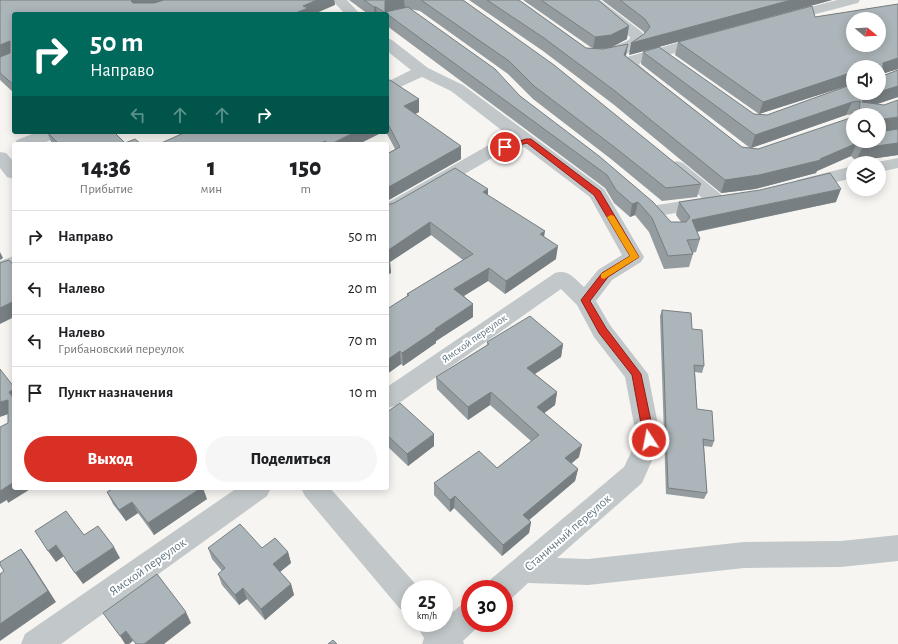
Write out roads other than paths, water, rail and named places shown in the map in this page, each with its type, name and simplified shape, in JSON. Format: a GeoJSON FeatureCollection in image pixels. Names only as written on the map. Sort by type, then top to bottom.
{"type":"FeatureCollection","features":[{"type":"Feature","properties":{"kind":"street"},"geometry":{"type":"LineString","coordinates":[[339,0],[351,12]]}},
{"type":"Feature","properties":{"kind":"street"},"geometry":{"type":"LineString","coordinates":[[591,0],[637,35],[638,40],[629,48],[599,56]]}},
{"type":"Feature","properties":{"kind":"street"},"geometry":{"type":"LineString","coordinates":[[771,22],[853,0]]}},
{"type":"Feature","properties":{"kind":"street"},"geometry":{"type":"LineString","coordinates":[[661,90],[631,66],[633,60],[719,36]]}},
{"type":"Feature","properties":{"kind":"street"},"geometry":{"type":"LineString","coordinates":[[389,45],[422,71],[457,88],[597,193],[634,257],[605,275],[585,300]]}},
{"type":"Feature","properties":{"kind":"street"},"geometry":{"type":"LineString","coordinates":[[659,52],[677,65]]}},
{"type":"Feature","properties":{"kind":"street"},"geometry":{"type":"LineString","coordinates":[[389,87],[422,71]]}},
{"type":"Feature","properties":{"kind":"street"},"geometry":{"type":"LineString","coordinates":[[28,142],[47,134]]}},
{"type":"Feature","properties":{"kind":"street"},"geometry":{"type":"LineString","coordinates":[[389,210],[494,150],[528,140]]}},
{"type":"Feature","properties":{"kind":"street"},"geometry":{"type":"LineString","coordinates":[[0,154],[12,149]]}},
{"type":"Feature","properties":{"kind":"street"},"geometry":{"type":"LineString","coordinates":[[664,156],[724,200],[652,205],[671,225]]}},
{"type":"Feature","properties":{"kind":"street"},"geometry":{"type":"LineString","coordinates":[[0,158],[12,171]]}},
{"type":"Feature","properties":{"kind":"street"},"geometry":{"type":"LineString","coordinates":[[886,165],[898,163]]}},
{"type":"Feature","properties":{"kind":"street"},"geometry":{"type":"LineString","coordinates":[[785,188],[846,174]]}},
{"type":"Feature","properties":{"kind":"street"},"geometry":{"type":"LineString","coordinates":[[0,270],[12,264]]}},
{"type":"Feature","properties":{"kind":"street","name":"Ямской переулок"},"geometry":{"type":"LineString","coordinates":[[389,398],[562,278],[585,300]]}},
{"type":"Feature","properties":{"kind":"street","name":"Станичный переулок"},"geometry":{"type":"LineString","coordinates":[[511,580],[633,476],[649,440],[636,374],[602,331],[585,300]]}},
{"type":"Feature","properties":{"kind":"street","name":"Ямской переулок"},"geometry":{"type":"LineString","coordinates":[[36,644],[255,490]]}},
{"type":"Feature","properties":{"kind":"street"},"geometry":{"type":"LineString","coordinates":[[316,490],[401,589]]}},
{"type":"Feature","properties":{"kind":"street"},"geometry":{"type":"LineString","coordinates":[[523,570],[588,572],[744,554],[841,554],[898,548]]}},
{"type":"Feature","properties":{"kind":"street"},"geometry":{"type":"LineString","coordinates":[[440,637],[461,622]]}}]}
